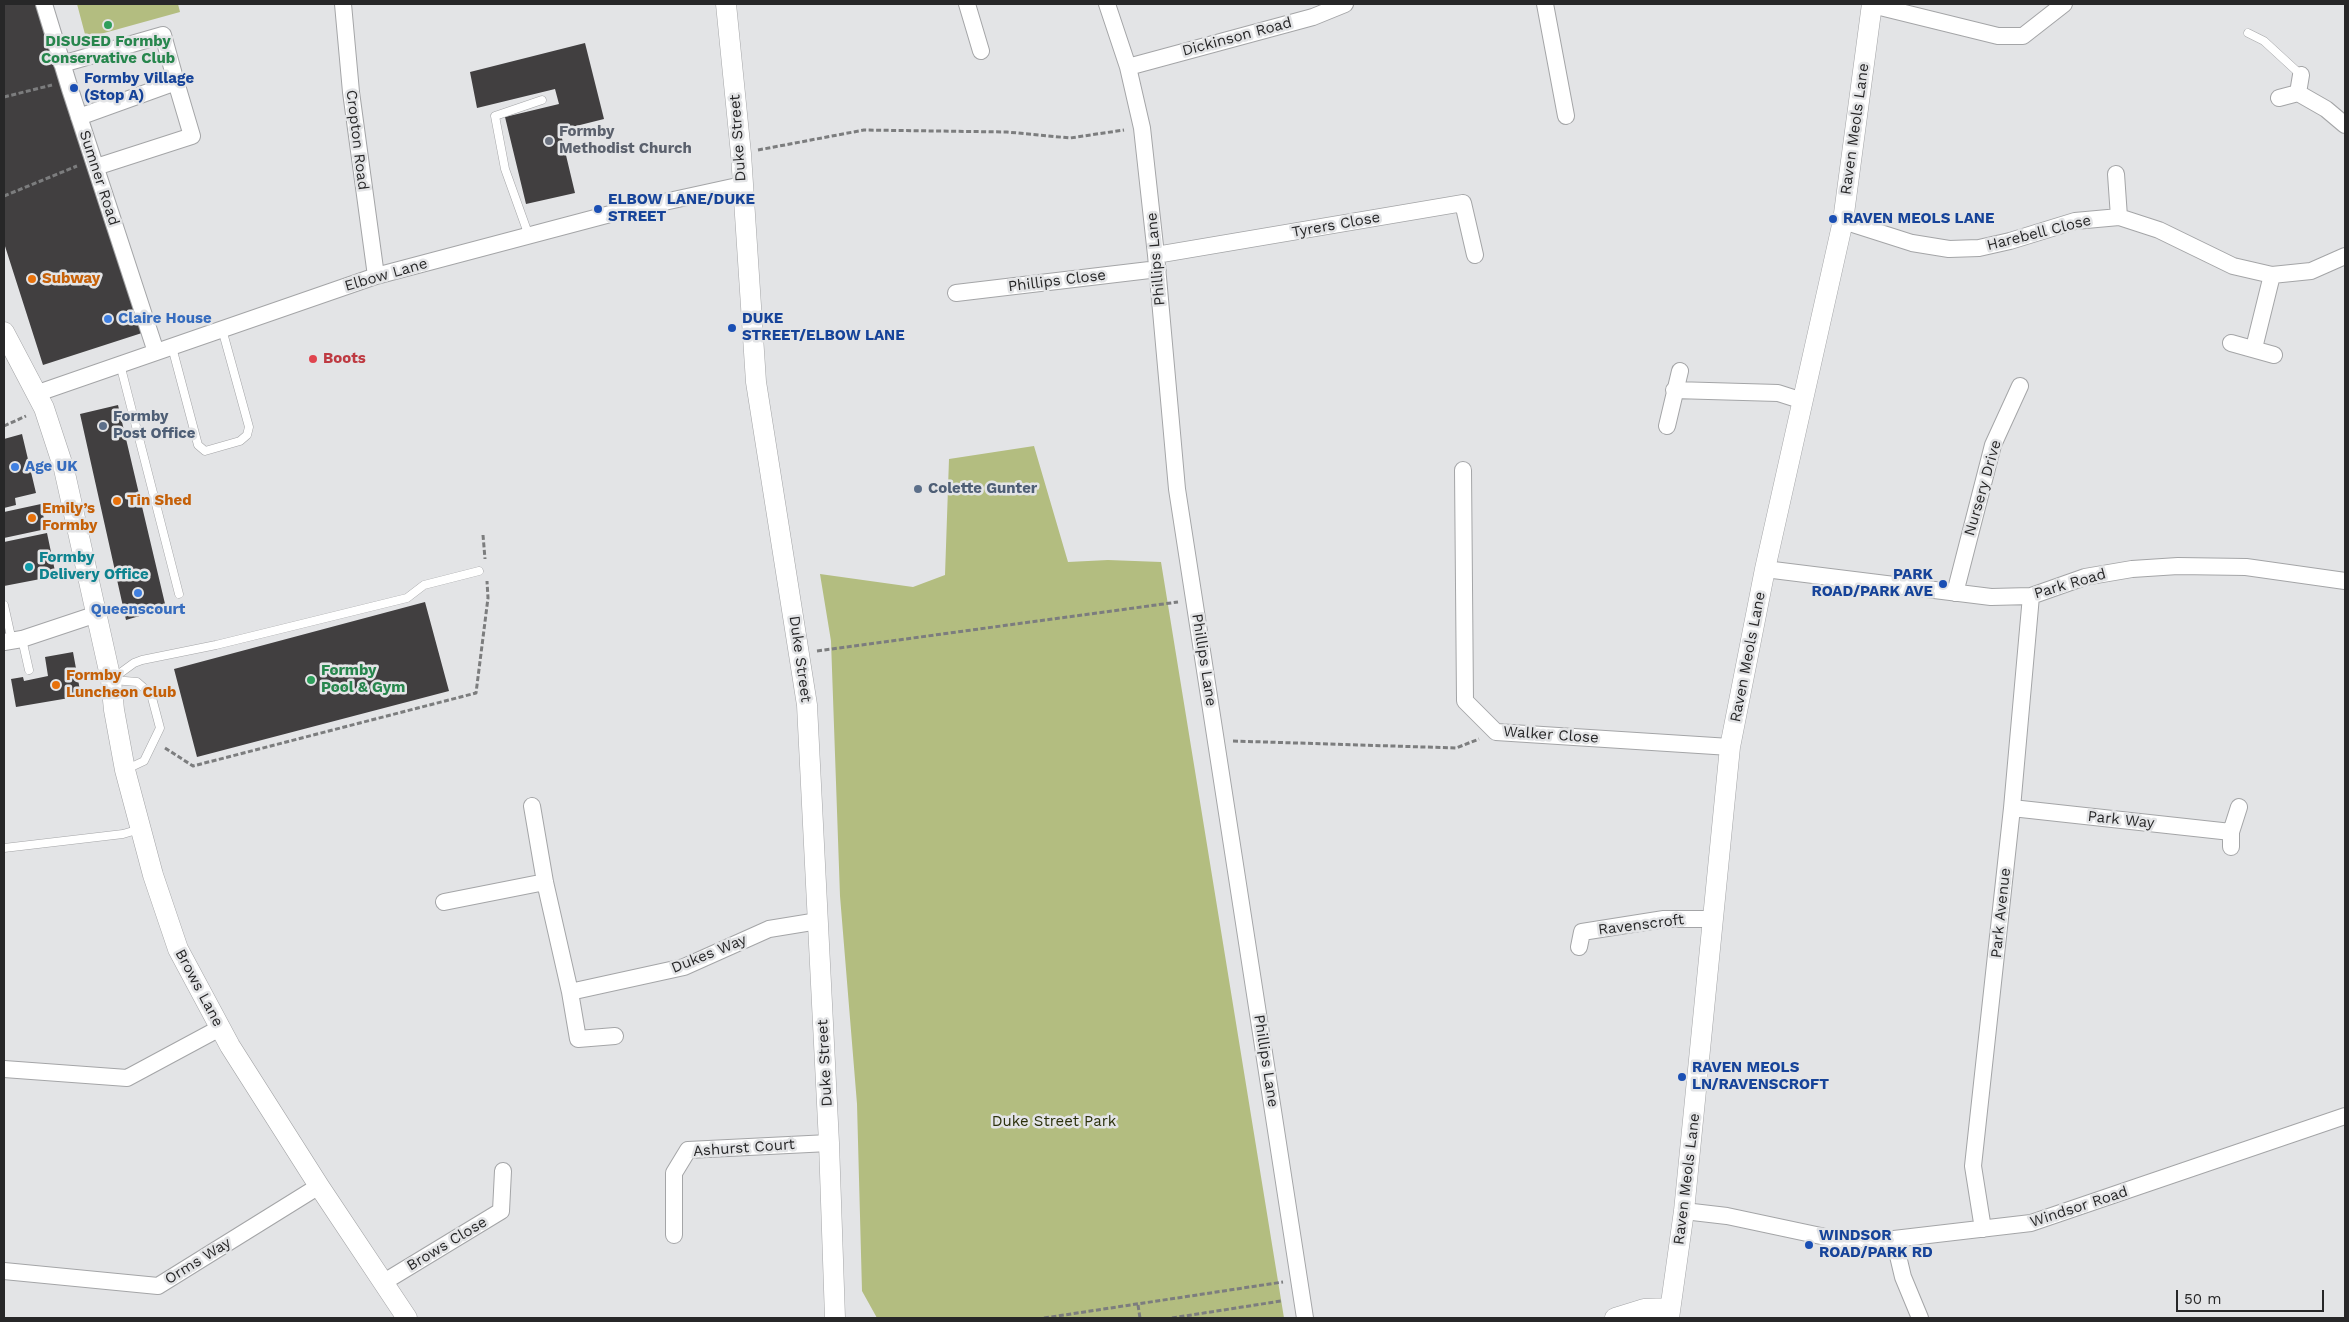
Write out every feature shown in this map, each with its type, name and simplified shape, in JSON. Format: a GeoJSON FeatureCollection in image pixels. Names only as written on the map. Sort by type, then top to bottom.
{"type":"FeatureCollection","features":[{"type":"Feature","properties":{"kind":"street","name":"Sumner Road"},"geometry":{"type":"LineString","coordinates":[[44,4],[94,163],[164,349]]}},
{"type":"Feature","properties":{"kind":"street","name":"Cropton Road"},"geometry":{"type":"LineString","coordinates":[[343,4],[351,92],[376,276]]}},
{"type":"Feature","properties":{"kind":"street","name":"Duke Street"},"geometry":{"type":"LineString","coordinates":[[726,4],[741,154],[756,382],[807,705],[829,1143],[835,1318]]}},
{"type":"Feature","properties":{"kind":"street"},"geometry":{"type":"LineString","coordinates":[[968,4],[981,51]]}},
{"type":"Feature","properties":{"kind":"street","name":"Phillips Lane"},"geometry":{"type":"LineString","coordinates":[[1107,4],[1128,68],[1142,128],[1157,262],[1178,489],[1305,1318]]}},
{"type":"Feature","properties":{"kind":"street","name":"Dickinson Road"},"geometry":{"type":"LineString","coordinates":[[1128,68],[1313,17],[1345,4]]}},
{"type":"Feature","properties":{"kind":"street"},"geometry":{"type":"LineString","coordinates":[[1545,4],[1566,116]]}},
{"type":"Feature","properties":{"kind":"street"},"geometry":{"type":"LineString","coordinates":[[1872,4],[1998,36],[2022,36],[2064,4]]}},
{"type":"Feature","properties":{"kind":"street","name":"Raven Meols Lane"},"geometry":{"type":"LineString","coordinates":[[1669,1313],[1684,1211],[1730,747],[1765,569],[1843,221],[1872,4]]}},
{"type":"Feature","properties":{"kind":"street"},"geometry":{"type":"LineString","coordinates":[[62,64],[163,35],[192,136],[94,163]]}},
{"type":"Feature","properties":{"kind":"street"},"geometry":{"type":"LineString","coordinates":[[2298,93],[2301,75]]}},
{"type":"Feature","properties":{"kind":"street"},"geometry":{"type":"LineString","coordinates":[[79,117],[176,82]]}},
{"type":"Feature","properties":{"kind":"street"},"geometry":{"type":"LineString","coordinates":[[2280,98],[2298,93],[2326,110],[2345,125]]}},
{"type":"Feature","properties":{"kind":"street"},"geometry":{"type":"LineString","coordinates":[[2116,174],[2119,217]]}},
{"type":"Feature","properties":{"kind":"street","name":"Elbow Lane"},"geometry":{"type":"LineString","coordinates":[[41,401],[120,364],[376,276],[614,213],[742,185]]}},
{"type":"Feature","properties":{"kind":"street","name":"Tyrers Close"},"geometry":{"type":"LineString","coordinates":[[1157,262],[1463,203],[1475,255]]}},
{"type":"Feature","properties":{"kind":"street","name":"Harebell Close"},"geometry":{"type":"LineString","coordinates":[[1843,221],[1912,243],[1949,249],[1979,248],[2075,222],[2119,217],[2159,230],[2233,266],[2272,275],[2311,271],[2345,256]]}},
{"type":"Feature","properties":{"kind":"street","name":"Phillips Close"},"geometry":{"type":"LineString","coordinates":[[956,293],[1157,262]]}},
{"type":"Feature","properties":{"kind":"street"},"geometry":{"type":"LineString","coordinates":[[2254,348],[2272,275]]}},
{"type":"Feature","properties":{"kind":"street","name":"Brows Lane"},"geometry":{"type":"LineString","coordinates":[[4,332],[41,401],[64,469],[111,680],[114,710],[125,770],[153,875],[178,949],[220,1028],[319,1186],[407,1318]]}},
{"type":"Feature","properties":{"kind":"street"},"geometry":{"type":"LineString","coordinates":[[2231,343],[2274,355]]}},
{"type":"Feature","properties":{"kind":"street"},"geometry":{"type":"LineString","coordinates":[[1667,426],[1680,371]]}},
{"type":"Feature","properties":{"kind":"street","name":"Nursery Drive"},"geometry":{"type":"LineString","coordinates":[[1955,593],[1993,445],[2020,386]]}},
{"type":"Feature","properties":{"kind":"street"},"geometry":{"type":"LineString","coordinates":[[1674,390],[1778,393],[1803,401]]}},
{"type":"Feature","properties":{"kind":"street","name":"Walker Close"},"geometry":{"type":"LineString","coordinates":[[1463,470],[1465,701],[1496,732],[1730,747]]}},
{"type":"Feature","properties":{"kind":"street","name":"Park Road"},"geometry":{"type":"LineString","coordinates":[[1765,569],[1992,597],[2031,596],[2085,577],[2132,569],[2169,567],[2246,567],[2345,581]]}},
{"type":"Feature","properties":{"kind":"street","name":"Park Avenue"},"geometry":{"type":"LineString","coordinates":[[1983,1229],[1973,1166],[2012,808],[2031,596]]}},
{"type":"Feature","properties":{"kind":"street"},"geometry":{"type":"LineString","coordinates":[[13,641],[97,614]]}},
{"type":"Feature","properties":{"kind":"street"},"geometry":{"type":"LineString","coordinates":[[532,806],[545,882],[570,992],[578,1039],[615,1036]]}},
{"type":"Feature","properties":{"kind":"street","name":"Park Way"},"geometry":{"type":"LineString","coordinates":[[2012,808],[2231,840],[2239,807]]}},
{"type":"Feature","properties":{"kind":"street"},"geometry":{"type":"LineString","coordinates":[[444,902],[545,882]]}},
{"type":"Feature","properties":{"kind":"street","name":"Ravenscroft"},"geometry":{"type":"LineString","coordinates":[[1579,947],[1582,932],[1664,919],[1714,918]]}},
{"type":"Feature","properties":{"kind":"street","name":"Dukes Way"},"geometry":{"type":"LineString","coordinates":[[570,992],[684,967],[769,928],[818,921]]}},
{"type":"Feature","properties":{"kind":"street"},"geometry":{"type":"LineString","coordinates":[[4,1069],[127,1078],[220,1028]]}},
{"type":"Feature","properties":{"kind":"street","name":"Windsor Road"},"geometry":{"type":"LineString","coordinates":[[1684,1211],[1727,1216],[1835,1239],[1894,1238],[2031,1224],[2071,1212],[2345,1116]]}},
{"type":"Feature","properties":{"kind":"street","name":"Ashurst Court"},"geometry":{"type":"LineString","coordinates":[[674,1235],[674,1173],[688,1150],[829,1143]]}},
{"type":"Feature","properties":{"kind":"street","name":"Brows Close"},"geometry":{"type":"LineString","coordinates":[[384,1282],[501,1211],[503,1171]]}},
{"type":"Feature","properties":{"kind":"street","name":"Orms Way"},"geometry":{"type":"LineString","coordinates":[[4,1271],[158,1286],[319,1186]]}},
{"type":"Feature","properties":{"kind":"street"},"geometry":{"type":"LineString","coordinates":[[1894,1238],[1903,1277],[1920,1318]]}},
{"type":"Feature","properties":{"kind":"street"},"geometry":{"type":"LineString","coordinates":[[1615,1318],[1644,1309],[1669,1313]]}},
{"type":"Feature","properties":{"kind":"lane"},"geometry":{"type":"LineString","coordinates":[[2248,33],[2264,41],[2301,75]]}},
{"type":"Feature","properties":{"kind":"lane"},"geometry":{"type":"LineString","coordinates":[[529,236],[506,169],[495,116],[542,100]]}},
{"type":"Feature","properties":{"kind":"lane"},"geometry":{"type":"LineString","coordinates":[[164,349],[198,446],[205,451],[240,441],[248,435],[249,427],[222,329]]}},
{"type":"Feature","properties":{"kind":"lane"},"geometry":{"type":"LineString","coordinates":[[120,364],[179,594]]}},
{"type":"Feature","properties":{"kind":"lane"},"geometry":{"type":"LineString","coordinates":[[111,680],[134,663],[142,660],[216,645],[407,598],[424,585],[479,571]]}},
{"type":"Feature","properties":{"kind":"lane"},"geometry":{"type":"LineString","coordinates":[[4,605],[13,641],[29,670]]}},
{"type":"Feature","properties":{"kind":"lane"},"geometry":{"type":"LineString","coordinates":[[111,680],[137,682],[151,694],[160,728],[144,760],[125,770]]}},
{"type":"Feature","properties":{"kind":"lane"},"geometry":{"type":"LineString","coordinates":[[4,848],[123,834],[140,829]]}},
{"type":"Feature","properties":{"kind":"path"},"geometry":{"type":"LineString","coordinates":[[4,97],[68,81]]}},
{"type":"Feature","properties":{"kind":"path"},"geometry":{"type":"LineString","coordinates":[[741,154],[864,130],[1007,132],[1070,138],[1142,128]]}},
{"type":"Feature","properties":{"kind":"path"},"geometry":{"type":"LineString","coordinates":[[4,196],[94,163]]}},
{"type":"Feature","properties":{"kind":"path"},"geometry":{"type":"LineString","coordinates":[[4,426],[41,401]]}},
{"type":"Feature","properties":{"kind":"path"},"geometry":{"type":"LineString","coordinates":[[483,535],[485,562]]}},
{"type":"Feature","properties":{"kind":"path"},"geometry":{"type":"LineString","coordinates":[[155,741],[194,766],[476,693],[488,598],[486,580]]}},
{"type":"Feature","properties":{"kind":"path"},"geometry":{"type":"LineString","coordinates":[[800,654],[1194,599]]}},
{"type":"Feature","properties":{"kind":"path"},"geometry":{"type":"LineString","coordinates":[[1217,741],[1456,748],[1496,732]]}},
{"type":"Feature","properties":{"kind":"path"},"geometry":{"type":"LineString","coordinates":[[1044,1318],[1299,1279]]}},
{"type":"Feature","properties":{"kind":"path"},"geometry":{"type":"LineString","coordinates":[[1172,1318],[1281,1301]]}},
{"type":"Feature","properties":{"kind":"path"},"geometry":{"type":"LineString","coordinates":[[1138,1305],[1140,1318]]}},
{"type":"Feature","properties":{"kind":"green space","name":"DISUSED Formby Conservative Club"},"geometry":{"type":"Polygon","coordinates":[[[77,4],[178,4],[180,12],[86,38],[77,4]]]}},
{"type":"Feature","properties":{"kind":"green space","name":"Duke Street Park"},"geometry":{"type":"Polygon","coordinates":[[[1034,446],[1068,562],[1108,560],[1161,562],[1284,1318],[877,1318],[862,1291],[857,1104],[840,896],[831,641],[820,574],[913,587],[945,575],[949,459],[1034,446]]]}},
{"type":"Feature","properties":{"kind":"building"},"geometry":{"type":"Polygon","coordinates":[[[4,4],[40,4],[145,332],[43,365],[4,243],[4,4]]]}},
{"type":"Feature","properties":{"kind":"building"},"geometry":{"type":"Polygon","coordinates":[[[585,43],[604,119],[560,130],[575,193],[526,204],[505,117],[559,104],[555,89],[477,108],[470,72],[585,43]]]}},
{"type":"Feature","properties":{"kind":"building"},"geometry":{"type":"Polygon","coordinates":[[[118,405],[166,608],[126,620],[80,414],[118,405]]]}},
{"type":"Feature","properties":{"kind":"building"},"geometry":{"type":"Polygon","coordinates":[[[22,434],[36,493],[15,498],[16,505],[4,508],[4,439],[22,434]]]}},
{"type":"Feature","properties":{"kind":"building"},"geometry":{"type":"Polygon","coordinates":[[[41,504],[46,529],[4,538],[4,512],[41,504]]]}},
{"type":"Feature","properties":{"kind":"building","name":"Formby Delivery Office"},"geometry":{"type":"Polygon","coordinates":[[[47,533],[56,576],[4,586],[4,542],[47,533]]]}},
{"type":"Feature","properties":{"kind":"building","name":"Formby Pool & Gym"},"geometry":{"type":"Polygon","coordinates":[[[425,602],[449,691],[197,757],[174,669],[425,602]]]}},
{"type":"Feature","properties":{"kind":"building"},"geometry":{"type":"Polygon","coordinates":[[[73,652],[81,696],[16,707],[11,679],[23,677],[24,681],[48,676],[45,657],[73,652]]]}},
{"type":"Feature","properties":{"kind":"place","name":"DISUSED Formby Conservative Club"},"geometry":{"type":"Point","coordinates":[108,25]}},
{"type":"Feature","properties":{"kind":"place","name":"Formby Village (Stop A)"},"geometry":{"type":"Point","coordinates":[74,88]}},
{"type":"Feature","properties":{"kind":"place","name":"Formby Methodist Church"},"geometry":{"type":"Point","coordinates":[549,141]}},
{"type":"Feature","properties":{"kind":"place","name":"ELBOW LANE/DUKE STREET"},"geometry":{"type":"Point","coordinates":[598,209]}},
{"type":"Feature","properties":{"kind":"place","name":"RAVEN MEOLS LANE"},"geometry":{"type":"Point","coordinates":[1833,219]}},
{"type":"Feature","properties":{"kind":"place","name":"Subway"},"geometry":{"type":"Point","coordinates":[32,279]}},
{"type":"Feature","properties":{"kind":"place","name":"Claire House"},"geometry":{"type":"Point","coordinates":[108,319]}},
{"type":"Feature","properties":{"kind":"place","name":"DUKE STREET/ELBOW LANE"},"geometry":{"type":"Point","coordinates":[732,328]}},
{"type":"Feature","properties":{"kind":"place","name":"Boots"},"geometry":{"type":"Point","coordinates":[313,359]}},
{"type":"Feature","properties":{"kind":"place","name":"Formby Post Office"},"geometry":{"type":"Point","coordinates":[103,426]}},
{"type":"Feature","properties":{"kind":"place","name":"Age UK"},"geometry":{"type":"Point","coordinates":[15,467]}},
{"type":"Feature","properties":{"kind":"place","name":"Colette Gunter"},"geometry":{"type":"Point","coordinates":[918,489]}},
{"type":"Feature","properties":{"kind":"place","name":"Tin Shed"},"geometry":{"type":"Point","coordinates":[117,501]}},
{"type":"Feature","properties":{"kind":"place","name":"Emily’s Formby"},"geometry":{"type":"Point","coordinates":[32,518]}},
{"type":"Feature","properties":{"kind":"place","name":"Formby Delivery Office"},"geometry":{"type":"Point","coordinates":[29,567]}},
{"type":"Feature","properties":{"kind":"place","name":"PARK ROAD/PARK AVE"},"geometry":{"type":"Point","coordinates":[1943,584]}},
{"type":"Feature","properties":{"kind":"place","name":"Queenscourt"},"geometry":{"type":"Point","coordinates":[138,593]}},
{"type":"Feature","properties":{"kind":"place","name":"Formby Pool & Gym"},"geometry":{"type":"Point","coordinates":[311,680]}},
{"type":"Feature","properties":{"kind":"place","name":"Formby Luncheon Club"},"geometry":{"type":"Point","coordinates":[56,685]}},
{"type":"Feature","properties":{"kind":"place","name":"RAVEN MEOLS LN/RAVENSCROFT"},"geometry":{"type":"Point","coordinates":[1682,1077]}},
{"type":"Feature","properties":{"kind":"place","name":"WINDSOR ROAD/PARK RD"},"geometry":{"type":"Point","coordinates":[1809,1245]}}]}
